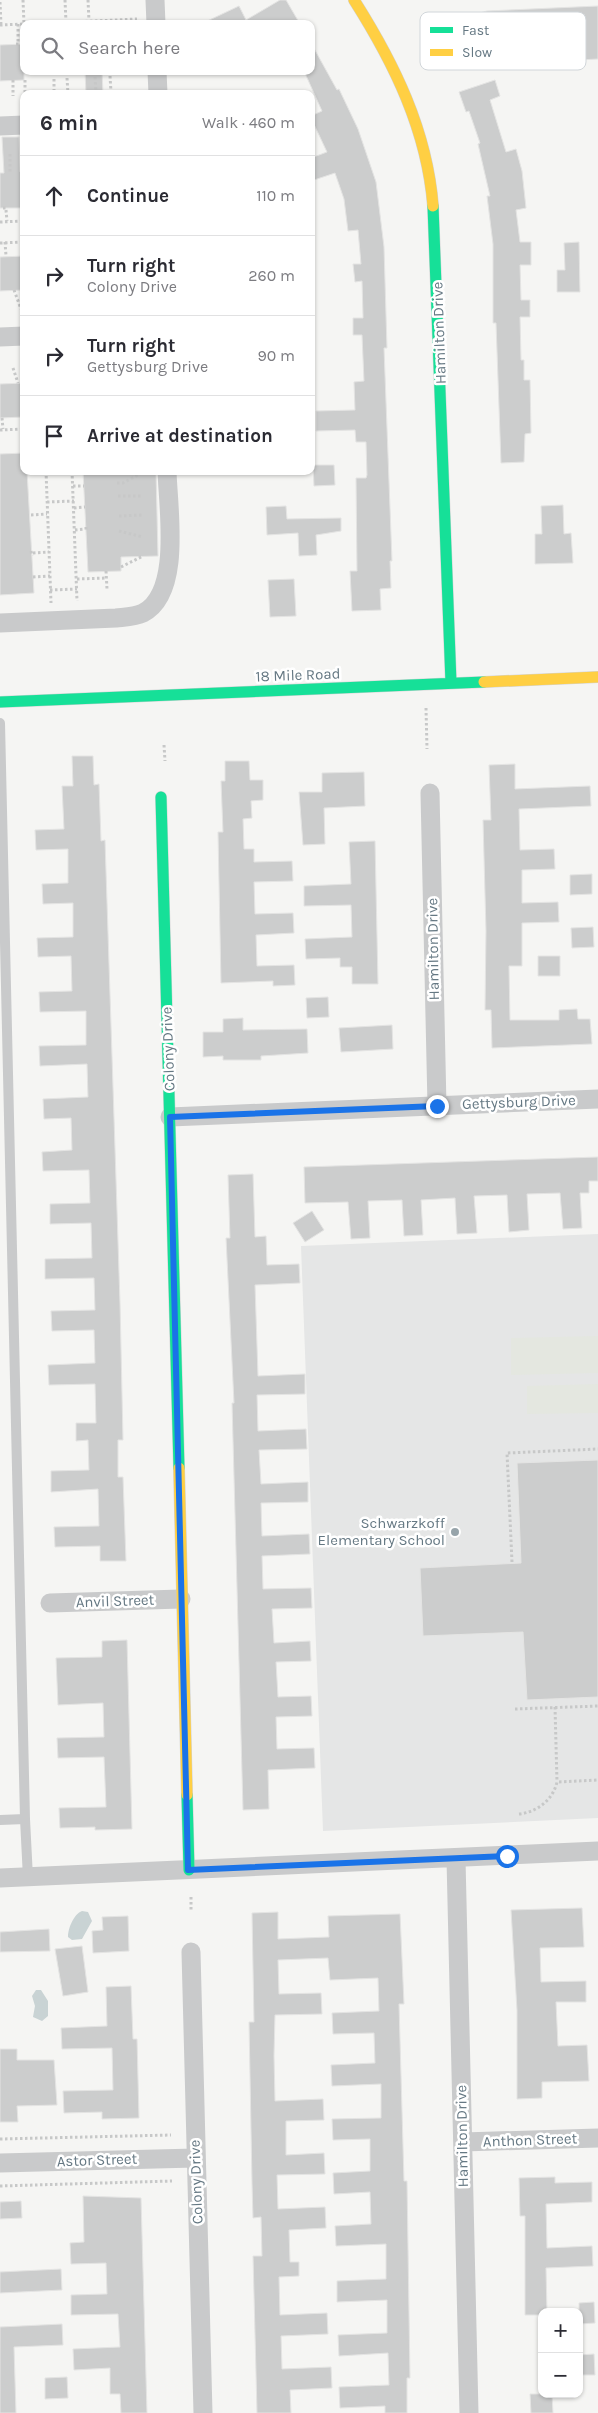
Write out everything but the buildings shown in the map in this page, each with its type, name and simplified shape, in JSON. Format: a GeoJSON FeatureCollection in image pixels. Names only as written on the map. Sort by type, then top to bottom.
{"type":"FeatureCollection","features":[{"type":"Feature","properties":{"kind":"street"},"geometry":{"type":"LineString","coordinates":[[150,20],[155,0]]}},
{"type":"Feature","properties":{"kind":"street","name":"Hamilton Drive"},"geometry":{"type":"LineString","coordinates":[[360,2],[417,125],[424,149],[434,204],[451,683]]}},
{"type":"Feature","properties":{"kind":"street"},"geometry":{"type":"LineString","coordinates":[[157,75],[158,90]]}},
{"type":"Feature","properties":{"kind":"street"},"geometry":{"type":"LineString","coordinates":[[0,126],[20,125]]}},
{"type":"Feature","properties":{"kind":"street"},"geometry":{"type":"LineString","coordinates":[[0,336],[20,336]]}},
{"type":"Feature","properties":{"kind":"street"},"geometry":{"type":"LineString","coordinates":[[0,623],[116,618],[142,614],[150,608],[163,589],[167,575],[169,556],[167,475]]}},
{"type":"Feature","properties":{"kind":"street","name":"18 Mile Road"},"geometry":{"type":"LineString","coordinates":[[0,702],[598,677]]}},
{"type":"Feature","properties":{"kind":"street","name":"Hamilton Drive"},"geometry":{"type":"LineString","coordinates":[[430,793],[437,1106]]}},
{"type":"Feature","properties":{"kind":"street","name":"Colony Drive"},"geometry":{"type":"LineString","coordinates":[[161,797],[188,1870]]}},
{"type":"Feature","properties":{"kind":"street","name":"Gettysburg Drive"},"geometry":{"type":"LineString","coordinates":[[170,1117],[598,1099]]}},
{"type":"Feature","properties":{"kind":"street","name":"Anvil Street"},"geometry":{"type":"LineString","coordinates":[[50,1603],[181,1599]]}},
{"type":"Feature","properties":{"kind":"street"},"geometry":{"type":"LineString","coordinates":[[0,1878],[456,1859],[598,1851]]}},
{"type":"Feature","properties":{"kind":"street","name":"Hamilton Drive"},"geometry":{"type":"LineString","coordinates":[[456,1859],[469,2413]]}},
{"type":"Feature","properties":{"kind":"street","name":"Colony Drive"},"geometry":{"type":"LineString","coordinates":[[191,1952],[203,2413]]}},
{"type":"Feature","properties":{"kind":"street","name":"Anthon Street"},"geometry":{"type":"LineString","coordinates":[[463,2142],[598,2138]]}},
{"type":"Feature","properties":{"kind":"street","name":"Astor Street"},"geometry":{"type":"LineString","coordinates":[[0,2163],[195,2158]]}},
{"type":"Feature","properties":{"kind":"lane"},"geometry":{"type":"LineString","coordinates":[[0,723],[25,1819],[28,1878]]}},
{"type":"Feature","properties":{"kind":"lane"},"geometry":{"type":"LineString","coordinates":[[0,1820],[25,1819]]}},
{"type":"Feature","properties":{"kind":"path"},"geometry":{"type":"LineString","coordinates":[[23,0],[24,20]]}},
{"type":"Feature","properties":{"kind":"path"},"geometry":{"type":"LineString","coordinates":[[65,0],[66,20]]}},
{"type":"Feature","properties":{"kind":"path"},"geometry":{"type":"LineString","coordinates":[[88,0],[89,20]]}},
{"type":"Feature","properties":{"kind":"path"},"geometry":{"type":"LineString","coordinates":[[0,2],[0,25],[18,24],[18,44]]}},
{"type":"Feature","properties":{"kind":"path"},"geometry":{"type":"LineString","coordinates":[[110,76],[111,90]]}},
{"type":"Feature","properties":{"kind":"path"},"geometry":{"type":"LineString","coordinates":[[95,77],[96,90]]}},
{"type":"Feature","properties":{"kind":"path"},"geometry":{"type":"LineString","coordinates":[[54,78],[54,90]]}},
{"type":"Feature","properties":{"kind":"path"},"geometry":{"type":"LineString","coordinates":[[67,78],[68,90]]}},
{"type":"Feature","properties":{"kind":"path"},"geometry":{"type":"LineString","coordinates":[[13,80],[14,96]]}},
{"type":"Feature","properties":{"kind":"path"},"geometry":{"type":"LineString","coordinates":[[25,80],[25,90]]}},
{"type":"Feature","properties":{"kind":"path"},"geometry":{"type":"LineString","coordinates":[[10,154],[10,173]]}},
{"type":"Feature","properties":{"kind":"path"},"geometry":{"type":"LineString","coordinates":[[6,209],[6,221]]}},
{"type":"Feature","properties":{"kind":"path"},"geometry":{"type":"LineString","coordinates":[[0,222],[20,221]]}},
{"type":"Feature","properties":{"kind":"path"},"geometry":{"type":"LineString","coordinates":[[5,242],[6,257]]}},
{"type":"Feature","properties":{"kind":"path"},"geometry":{"type":"LineString","coordinates":[[0,243],[20,242]]}},
{"type":"Feature","properties":{"kind":"path"},"geometry":{"type":"LineString","coordinates":[[14,290],[20,306]]}},
{"type":"Feature","properties":{"kind":"path"},"geometry":{"type":"LineString","coordinates":[[12,368],[18,383]]}},
{"type":"Feature","properties":{"kind":"path"},"geometry":{"type":"LineString","coordinates":[[2,418],[1,430],[20,429]]}},
{"type":"Feature","properties":{"kind":"path"},"geometry":{"type":"LineString","coordinates":[[46,475],[51,611]]}},
{"type":"Feature","properties":{"kind":"path"},"geometry":{"type":"LineString","coordinates":[[72,475],[78,603]]}},
{"type":"Feature","properties":{"kind":"path"},"geometry":{"type":"LineString","coordinates":[[117,483],[123,483],[138,475]]}},
{"type":"Feature","properties":{"kind":"path"},"geometry":{"type":"LineString","coordinates":[[73,486],[84,486]]}},
{"type":"Feature","properties":{"kind":"path"},"geometry":{"type":"LineString","coordinates":[[118,496],[141,496]]}},
{"type":"Feature","properties":{"kind":"path"},"geometry":{"type":"LineString","coordinates":[[47,502],[74,501]]}},
{"type":"Feature","properties":{"kind":"path"},"geometry":{"type":"LineString","coordinates":[[74,508],[85,507]]}},
{"type":"Feature","properties":{"kind":"path"},"geometry":{"type":"LineString","coordinates":[[30,514],[47,514]]}},
{"type":"Feature","properties":{"kind":"path"},"geometry":{"type":"LineString","coordinates":[[119,516],[142,515]]}},
{"type":"Feature","properties":{"kind":"path"},"geometry":{"type":"LineString","coordinates":[[75,530],[85,530]]}},
{"type":"Feature","properties":{"kind":"path"},"geometry":{"type":"LineString","coordinates":[[119,531],[142,537]]}},
{"type":"Feature","properties":{"kind":"path"},"geometry":{"type":"LineString","coordinates":[[32,554],[49,552]]}},
{"type":"Feature","properties":{"kind":"path"},"geometry":{"type":"LineString","coordinates":[[121,567],[143,556]]}},
{"type":"Feature","properties":{"kind":"path"},"geometry":{"type":"LineString","coordinates":[[106,572],[107,589]]}},
{"type":"Feature","properties":{"kind":"path"},"geometry":{"type":"LineString","coordinates":[[33,577],[50,576]]}},
{"type":"Feature","properties":{"kind":"path"},"geometry":{"type":"LineString","coordinates":[[77,579],[107,578]]}},
{"type":"Feature","properties":{"kind":"path"},"geometry":{"type":"LineString","coordinates":[[50,590],[77,589]]}},
{"type":"Feature","properties":{"kind":"path"},"geometry":{"type":"LineString","coordinates":[[426,703],[428,749]]}},
{"type":"Feature","properties":{"kind":"path"},"geometry":{"type":"LineString","coordinates":[[164,746],[165,761]]}},
{"type":"Feature","properties":{"kind":"path"},"geometry":{"type":"LineString","coordinates":[[512,1562],[508,1453],[598,1449]]}},
{"type":"Feature","properties":{"kind":"path"},"geometry":{"type":"LineString","coordinates":[[515,1709],[598,1706]]}},
{"type":"Feature","properties":{"kind":"path"},"geometry":{"type":"LineString","coordinates":[[519,1814],[534,1811],[542,1805],[555,1789],[557,1782],[555,1707]]}},
{"type":"Feature","properties":{"kind":"path"},"geometry":{"type":"LineString","coordinates":[[557,1782],[598,1780]]}},
{"type":"Feature","properties":{"kind":"path"},"geometry":{"type":"LineString","coordinates":[[191,1897],[191,1912]]}},
{"type":"Feature","properties":{"kind":"path"},"geometry":{"type":"LineString","coordinates":[[0,2139],[171,2135]]}},
{"type":"Feature","properties":{"kind":"path"},"geometry":{"type":"LineString","coordinates":[[0,2186],[172,2181]]}},
{"type":"Feature","properties":{"kind":"shaded area","name":"Schwarzkoff Elementary School"},"geometry":{"type":"Polygon","coordinates":[[[598,1234],[598,1818],[323,1831],[301,1246],[598,1234]]]}},
{"type":"Feature","properties":{"kind":"shaded area"},"geometry":{"type":"Polygon","coordinates":[[[598,1336],[598,1373],[511,1375],[511,1338],[598,1336]]]}},
{"type":"Feature","properties":{"kind":"shaded area"},"geometry":{"type":"Polygon","coordinates":[[[598,1384],[598,1413],[527,1414],[527,1386],[598,1384]]]}},
{"type":"Feature","properties":{"kind":"shaded area"},"geometry":{"type":"Polygon","coordinates":[[[82,1911],[88,1912],[92,1921],[82,1939],[72,1940],[68,1937],[70,1926],[76,1915],[82,1911]]]}},
{"type":"Feature","properties":{"kind":"shaded area"},"geometry":{"type":"Polygon","coordinates":[[[36,1990],[41,1990],[48,2001],[48,2016],[42,2021],[33,2017],[35,2006],[32,1996],[36,1990]]]}},
{"type":"Feature","properties":{"kind":"traffic: fast"},"geometry":{"type":"LineString","coordinates":[[433,206],[451,683]]}},
{"type":"Feature","properties":{"kind":"traffic: fast"},"geometry":{"type":"LineString","coordinates":[[0,702],[484,682]]}},
{"type":"Feature","properties":{"kind":"traffic: fast"},"geometry":{"type":"LineString","coordinates":[[161,797],[179,1468]]}},
{"type":"Feature","properties":{"kind":"traffic: fast"},"geometry":{"type":"LineString","coordinates":[[187,1795],[189,1870]]}},
{"type":"Feature","properties":{"kind":"traffic: slow"},"geometry":{"type":"LineString","coordinates":[[354,0],[395,73],[416,124],[430,178],[433,206]]}},
{"type":"Feature","properties":{"kind":"traffic: slow"},"geometry":{"type":"LineString","coordinates":[[484,682],[598,677]]}},
{"type":"Feature","properties":{"kind":"traffic: slow"},"geometry":{"type":"LineString","coordinates":[[179,1468],[187,1795]]}},
{"type":"Feature","properties":{"kind":"place","name":"Schwarzkoff Elementary School"},"geometry":{"type":"Point","coordinates":[455,1532]}},
{"type":"Feature","properties":{"kind":"route"},"geometry":{"type":"LineString","coordinates":[[437,1106],[170,1117],[188,1870],[507,1856]]}}]}
